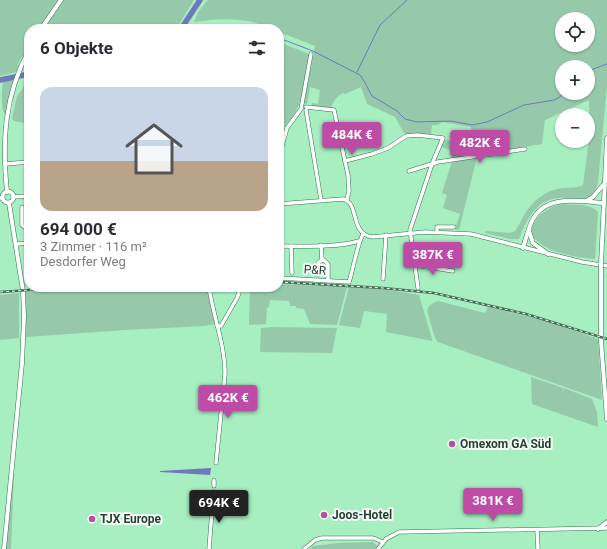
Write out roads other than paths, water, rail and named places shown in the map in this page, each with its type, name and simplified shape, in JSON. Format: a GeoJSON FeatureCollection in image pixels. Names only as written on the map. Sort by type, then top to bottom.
{"type":"FeatureCollection","features":[{"type":"Feature","properties":{"kind":"main road"},"geometry":{"type":"LineString","coordinates":[[44,24],[61,0]]}},
{"type":"Feature","properties":{"kind":"main road"},"geometry":{"type":"LineString","coordinates":[[7,192],[5,164],[6,119],[15,82],[24,60]]}},
{"type":"Feature","properties":{"kind":"main road"},"geometry":{"type":"LineString","coordinates":[[607,138],[600,277],[602,356],[607,419]]}},
{"type":"Feature","properties":{"kind":"main road"},"geometry":{"type":"LineString","coordinates":[[585,202],[593,197],[604,183]]}},
{"type":"Feature","properties":{"kind":"main road"},"geometry":{"type":"LineString","coordinates":[[7,192],[13,197],[12,201],[8,203]]}},
{"type":"Feature","properties":{"kind":"main road"},"geometry":{"type":"LineString","coordinates":[[7,192],[1,198],[4,202],[8,203]]}},
{"type":"Feature","properties":{"kind":"main road"},"geometry":{"type":"LineString","coordinates":[[523,248],[532,220],[542,208],[551,203],[561,201],[603,203]]}},
{"type":"Feature","properties":{"kind":"main road"},"geometry":{"type":"LineString","coordinates":[[4,548],[23,339],[23,290],[8,203]]}},
{"type":"Feature","properties":{"kind":"main road"},"geometry":{"type":"LineString","coordinates":[[529,229],[533,243],[548,254]]}},
{"type":"Feature","properties":{"kind":"main road"},"geometry":{"type":"LineString","coordinates":[[598,529],[607,522]]}},
{"type":"Feature","properties":{"kind":"street"},"geometry":{"type":"LineString","coordinates":[[311,54],[304,108],[321,200]]}},
{"type":"Feature","properties":{"kind":"street"},"geometry":{"type":"LineString","coordinates":[[284,138],[287,128],[304,108]]}},
{"type":"Feature","properties":{"kind":"street"},"geometry":{"type":"LineString","coordinates":[[304,108],[334,110],[349,188],[347,200]]}},
{"type":"Feature","properties":{"kind":"street"},"geometry":{"type":"LineString","coordinates":[[345,162],[388,148],[406,136],[418,135],[443,138],[432,164],[410,230],[418,288]]}},
{"type":"Feature","properties":{"kind":"street"},"geometry":{"type":"LineString","coordinates":[[409,171],[432,164],[525,149]]}},
{"type":"Feature","properties":{"kind":"street"},"geometry":{"type":"LineString","coordinates":[[5,164],[24,162]]}},
{"type":"Feature","properties":{"kind":"street"},"geometry":{"type":"LineString","coordinates":[[349,188],[354,187]]}},
{"type":"Feature","properties":{"kind":"street"},"geometry":{"type":"LineString","coordinates":[[13,197],[24,196]]}},
{"type":"Feature","properties":{"kind":"street"},"geometry":{"type":"LineString","coordinates":[[284,204],[321,200],[347,200],[363,234],[372,237],[437,232],[471,234],[548,254],[607,266]]}},
{"type":"Feature","properties":{"kind":"street"},"geometry":{"type":"LineString","coordinates":[[22,206],[22,225],[24,227]]}},
{"type":"Feature","properties":{"kind":"street"},"geometry":{"type":"LineString","coordinates":[[437,232],[437,227],[454,227]]}},
{"type":"Feature","properties":{"kind":"street"},"geometry":{"type":"LineString","coordinates":[[284,246],[321,245],[359,241],[363,234]]}},
{"type":"Feature","properties":{"kind":"street"},"geometry":{"type":"LineString","coordinates":[[383,279],[386,235]]}},
{"type":"Feature","properties":{"kind":"street","name":"P&R"},"geometry":{"type":"LineString","coordinates":[[284,278],[349,282],[354,267],[359,241]]}},
{"type":"Feature","properties":{"kind":"street"},"geometry":{"type":"LineString","coordinates":[[16,244],[24,243]]}},
{"type":"Feature","properties":{"kind":"street"},"geometry":{"type":"LineString","coordinates":[[318,275],[318,263],[322,260],[321,245]]}},
{"type":"Feature","properties":{"kind":"street"},"geometry":{"type":"LineString","coordinates":[[291,246],[292,273]]}},
{"type":"Feature","properties":{"kind":"street"},"geometry":{"type":"LineString","coordinates":[[322,260],[328,264],[328,281]]}},
{"type":"Feature","properties":{"kind":"street"},"geometry":{"type":"LineString","coordinates":[[415,265],[453,271]]}},
{"type":"Feature","properties":{"kind":"street"},"geometry":{"type":"LineString","coordinates":[[210,292],[224,353],[225,374],[216,463]]}},
{"type":"Feature","properties":{"kind":"street"},"geometry":{"type":"LineString","coordinates":[[217,326],[221,326],[239,292]]}},
{"type":"Feature","properties":{"kind":"street"},"geometry":{"type":"LineString","coordinates":[[214,480],[214,486]]}},
{"type":"Feature","properties":{"kind":"street"},"geometry":{"type":"LineString","coordinates":[[209,549],[213,498]]}},
{"type":"Feature","properties":{"kind":"street"},"geometry":{"type":"LineString","coordinates":[[378,549],[389,536],[399,532],[607,528]]}},
{"type":"Feature","properties":{"kind":"street"},"geometry":{"type":"LineString","coordinates":[[537,530],[538,549]]}},
{"type":"Feature","properties":{"kind":"street"},"geometry":{"type":"LineString","coordinates":[[304,549],[312,542],[322,538],[373,538],[383,542]]}},
{"type":"Feature","properties":{"kind":"water"},"geometry":{"type":"Polygon","coordinates":[[[211,468],[210,475],[160,472],[160,471],[211,468]]]}},
{"type":"Feature","properties":{"kind":"waterway"},"geometry":{"type":"LineString","coordinates":[[184,24],[200,0]]}},
{"type":"Feature","properties":{"kind":"waterway"},"geometry":{"type":"LineString","coordinates":[[357,72],[380,25],[407,0]]}},
{"type":"Feature","properties":{"kind":"waterway"},"geometry":{"type":"LineString","coordinates":[[284,40],[313,51],[360,75],[372,96],[397,111],[405,119],[417,122],[451,121],[472,125],[487,122],[524,105],[555,100]]}},
{"type":"Feature","properties":{"kind":"waterway"},"geometry":{"type":"LineString","coordinates":[[595,68],[607,64]]}},
{"type":"Feature","properties":{"kind":"waterway"},"geometry":{"type":"LineString","coordinates":[[0,80],[24,75]]}},
{"type":"Feature","properties":{"kind":"tunnel"},"geometry":{"type":"LineString","coordinates":[[213,498],[214,486]]}},
{"type":"Feature","properties":{"kind":"railway"},"geometry":{"type":"LineString","coordinates":[[284,282],[383,288],[434,293],[526,314],[607,339]]}},
{"type":"Feature","properties":{"kind":"railway"},"geometry":{"type":"LineString","coordinates":[[0,292],[24,290]]}},
{"type":"Feature","properties":{"kind":"place","name":"Omexom GA Süd"},"geometry":{"type":"Point","coordinates":[452,444]}},
{"type":"Feature","properties":{"kind":"place","name":"Joos-Hotel"},"geometry":{"type":"Point","coordinates":[324,515]}},
{"type":"Feature","properties":{"kind":"place","name":"TJX Europe"},"geometry":{"type":"Point","coordinates":[92,519]}}]}
